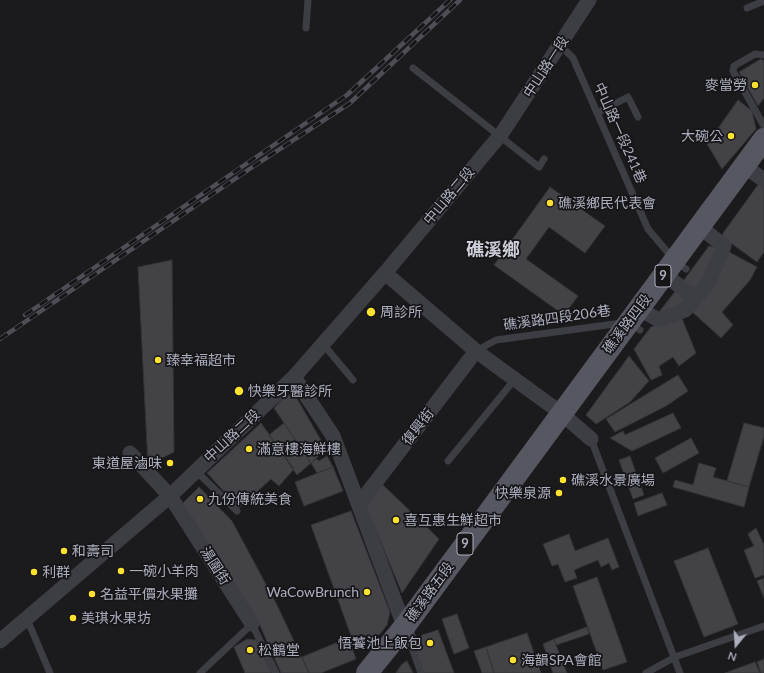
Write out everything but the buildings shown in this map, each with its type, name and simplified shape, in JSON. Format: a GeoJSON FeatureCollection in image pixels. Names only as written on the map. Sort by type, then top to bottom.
{"type":"FeatureCollection","features":[{"type":"Feature","properties":{"kind":"main road","name":"礁溪路四段"},"geometry":{"type":"LineString","coordinates":[[566,417],[706,231],[757,171],[764,139]]}},
{"type":"Feature","properties":{"kind":"main road","name":"礁溪路五段"},"geometry":{"type":"LineString","coordinates":[[382,673],[407,633],[566,417]]}},
{"type":"Feature","properties":{"kind":"main road","name":"礁溪路五段"},"geometry":{"type":"LineString","coordinates":[[367,673],[407,633]]}},
{"type":"Feature","properties":{"kind":"street","name":"中山路一段"},"geometry":{"type":"LineString","coordinates":[[500,135],[589,0]]}},
{"type":"Feature","properties":{"kind":"street","name":"中山路二段"},"geometry":{"type":"LineString","coordinates":[[0,641],[170,496],[294,377],[385,273],[500,135]]}},
{"type":"Feature","properties":{"kind":"street"},"geometry":{"type":"LineString","coordinates":[[640,319],[660,320],[685,310],[709,282],[724,246],[706,231]]}},
{"type":"Feature","properties":{"kind":"street"},"geometry":{"type":"LineString","coordinates":[[675,272],[695,298]]}},
{"type":"Feature","properties":{"kind":"street"},"geometry":{"type":"LineString","coordinates":[[385,273],[476,351],[566,417],[591,439]]}},
{"type":"Feature","properties":{"kind":"street","name":"復興街"},"geometry":{"type":"LineString","coordinates":[[359,504],[476,351]]}},
{"type":"Feature","properties":{"kind":"street"},"geometry":{"type":"LineString","coordinates":[[294,377],[333,436],[407,633]]}},
{"type":"Feature","properties":{"kind":"street","name":"湯圍街"},"geometry":{"type":"LineString","coordinates":[[130,453],[170,496],[252,624]]}},
{"type":"Feature","properties":{"kind":"lane"},"geometry":{"type":"LineString","coordinates":[[306,28],[308,0]]}},
{"type":"Feature","properties":{"kind":"lane"},"geometry":{"type":"LineString","coordinates":[[747,8],[764,1]]}},
{"type":"Feature","properties":{"kind":"lane","name":"中山路一段241巷"},"geometry":{"type":"LineString","coordinates":[[560,45],[573,58],[648,229],[675,272]]}},
{"type":"Feature","properties":{"kind":"lane"},"geometry":{"type":"LineString","coordinates":[[764,55],[755,54],[734,66],[733,71],[764,126]]}},
{"type":"Feature","properties":{"kind":"lane"},"geometry":{"type":"LineString","coordinates":[[413,68],[539,167],[544,159]]}},
{"type":"Feature","properties":{"kind":"lane"},"geometry":{"type":"LineString","coordinates":[[597,112],[628,97],[638,118]]}},
{"type":"Feature","properties":{"kind":"lane","name":"礁溪路四段206巷"},"geometry":{"type":"LineString","coordinates":[[476,351],[496,340],[640,319]]}},
{"type":"Feature","properties":{"kind":"lane"},"geometry":{"type":"LineString","coordinates":[[323,344],[353,380]]}},
{"type":"Feature","properties":{"kind":"lane"},"geometry":{"type":"LineString","coordinates":[[448,461],[515,379]]}},
{"type":"Feature","properties":{"kind":"lane"},"geometry":{"type":"LineString","coordinates":[[591,439],[680,673]]}},
{"type":"Feature","properties":{"kind":"lane"},"geometry":{"type":"LineString","coordinates":[[196,470],[237,512]]}},
{"type":"Feature","properties":{"kind":"lane"},"geometry":{"type":"LineString","coordinates":[[27,618],[50,673]]}},
{"type":"Feature","properties":{"kind":"lane"},"geometry":{"type":"LineString","coordinates":[[200,673],[252,624],[276,673]]}},
{"type":"Feature","properties":{"kind":"lane"},"geometry":{"type":"LineString","coordinates":[[646,673],[675,657],[764,626]]}},
{"type":"Feature","properties":{"kind":"lane"},"geometry":{"type":"LineString","coordinates":[[407,633],[421,673]]}},
{"type":"Feature","properties":{"kind":"railway"},"geometry":{"type":"LineString","coordinates":[[25,315],[347,95],[450,0]]}},
{"type":"Feature","properties":{"kind":"railway"},"geometry":{"type":"LineString","coordinates":[[0,339],[251,168],[350,103],[460,0]]}},
{"type":"Feature","properties":{"kind":"place","name":"麥當勞"},"geometry":{"type":"Point","coordinates":[755,85]}},
{"type":"Feature","properties":{"kind":"place","name":"大碗公"},"geometry":{"type":"Point","coordinates":[731,136]}},
{"type":"Feature","properties":{"kind":"place","name":"礁溪鄉民代表會"},"geometry":{"type":"Point","coordinates":[550,203]}},
{"type":"Feature","properties":{"kind":"place","name":"周診所"},"geometry":{"type":"Point","coordinates":[371,312]}},
{"type":"Feature","properties":{"kind":"place","name":"臻幸福超市"},"geometry":{"type":"Point","coordinates":[158,360]}},
{"type":"Feature","properties":{"kind":"place","name":"快樂牙醫診所"},"geometry":{"type":"Point","coordinates":[239,391]}},
{"type":"Feature","properties":{"kind":"place","name":"滿意樓海鮮樓"},"geometry":{"type":"Point","coordinates":[249,449]}},
{"type":"Feature","properties":{"kind":"place","name":"東道屋滷味"},"geometry":{"type":"Point","coordinates":[170,463]}},
{"type":"Feature","properties":{"kind":"place","name":"礁溪水景廣場"},"geometry":{"type":"Point","coordinates":[563,480]}},
{"type":"Feature","properties":{"kind":"place","name":"快樂泉源"},"geometry":{"type":"Point","coordinates":[559,493]}},
{"type":"Feature","properties":{"kind":"place","name":"九份傳統美食"},"geometry":{"type":"Point","coordinates":[200,499]}},
{"type":"Feature","properties":{"kind":"place","name":"喜互惠生鮮超市"},"geometry":{"type":"Point","coordinates":[396,520]}},
{"type":"Feature","properties":{"kind":"place","name":"和壽司"},"geometry":{"type":"Point","coordinates":[64,551]}},
{"type":"Feature","properties":{"kind":"place","name":"一碗小羊肉"},"geometry":{"type":"Point","coordinates":[121,571]}},
{"type":"Feature","properties":{"kind":"place","name":"利群"},"geometry":{"type":"Point","coordinates":[34,572]}},
{"type":"Feature","properties":{"kind":"place","name":"WaCowBrunch"},"geometry":{"type":"Point","coordinates":[367,592]}},
{"type":"Feature","properties":{"kind":"place","name":"名益平價水果攤"},"geometry":{"type":"Point","coordinates":[92,594]}},
{"type":"Feature","properties":{"kind":"place","name":"美琪水果坊"},"geometry":{"type":"Point","coordinates":[73,618]}},
{"type":"Feature","properties":{"kind":"place","name":"悟饕池上飯包"},"geometry":{"type":"Point","coordinates":[430,643]}},
{"type":"Feature","properties":{"kind":"place","name":"松鶴堂"},"geometry":{"type":"Point","coordinates":[250,650]}},
{"type":"Feature","properties":{"kind":"place","name":"海韻SPA會館"},"geometry":{"type":"Point","coordinates":[513,660]}},
{"type":"Feature","properties":{"kind":"district","name":"礁溪鄉"},"geometry":{"type":"Point","coordinates":[493,250]}}]}
